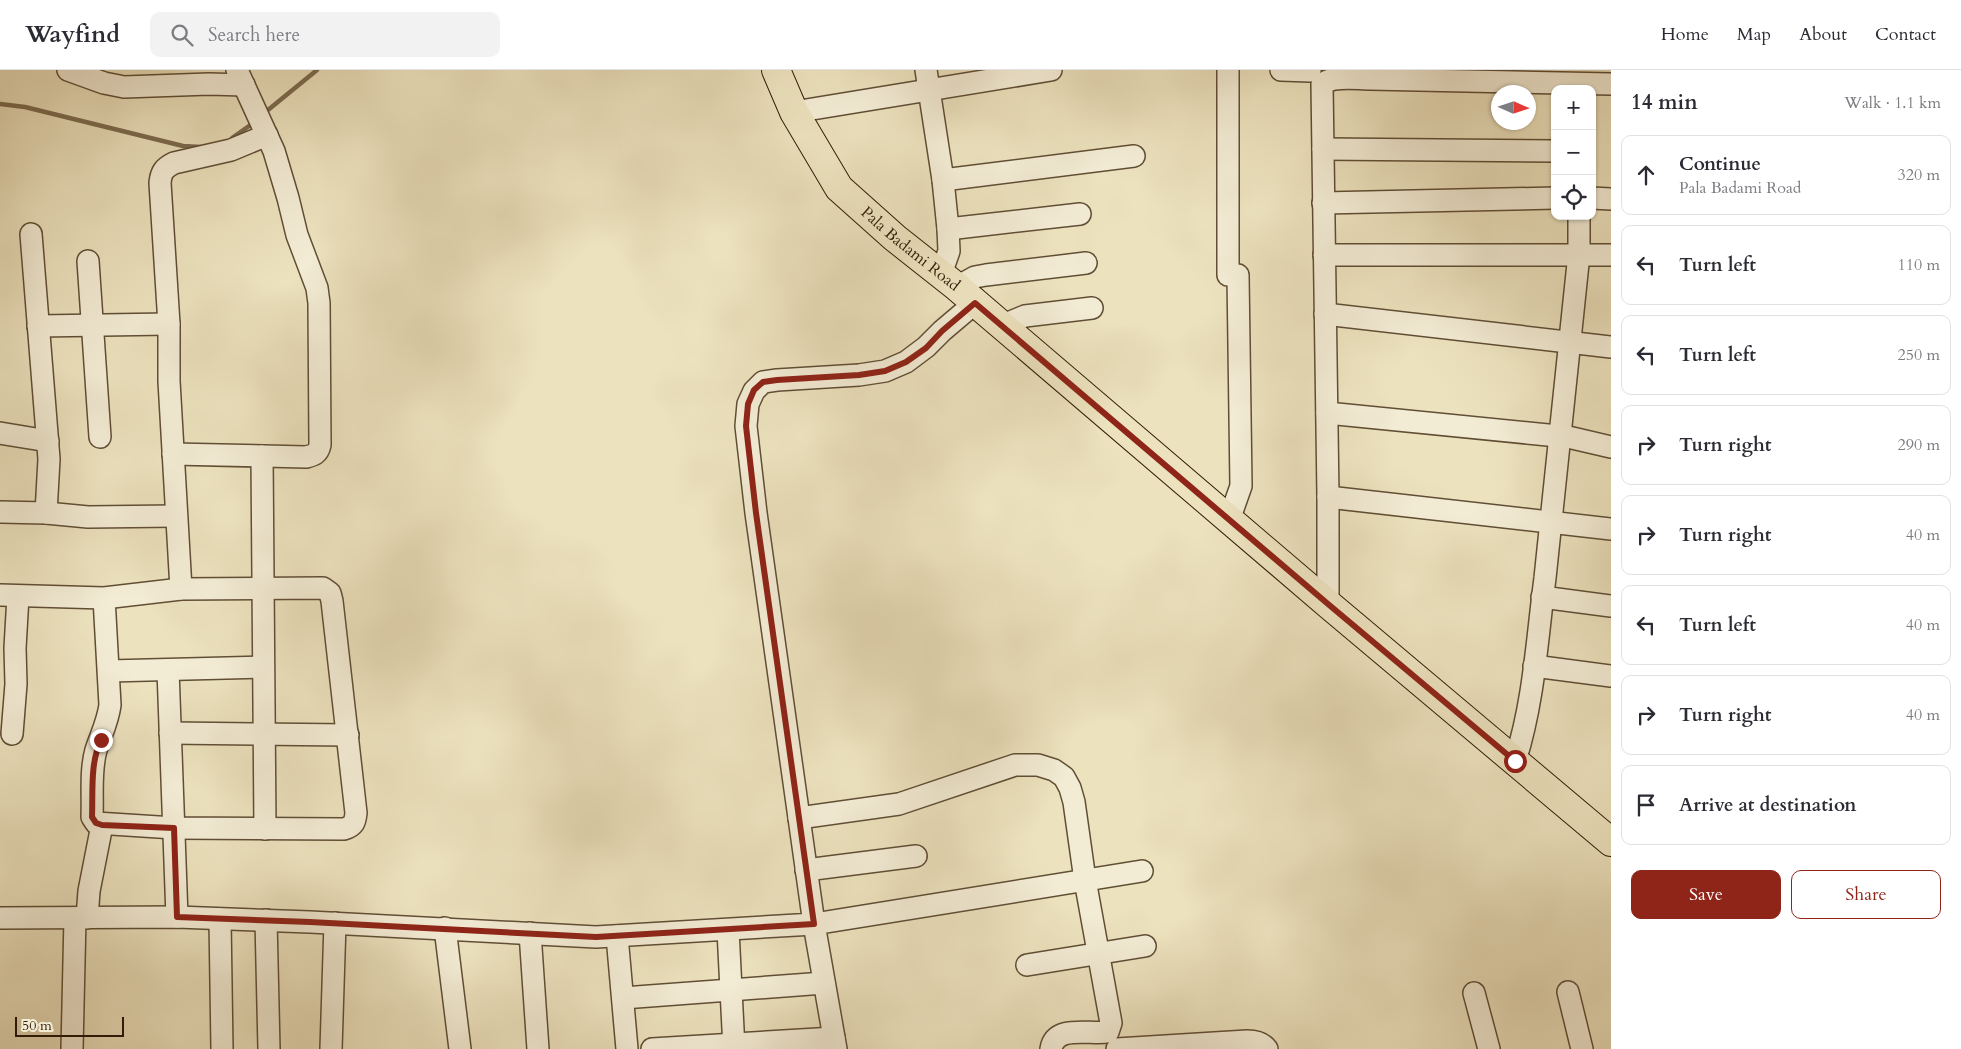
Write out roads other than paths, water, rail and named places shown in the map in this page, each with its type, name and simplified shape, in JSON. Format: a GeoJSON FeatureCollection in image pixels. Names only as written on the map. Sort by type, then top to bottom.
{"type":"FeatureCollection","features":[{"type":"Feature","properties":{"kind":"main road","name":"Pala Badami Road"},"geometry":{"type":"LineString","coordinates":[[776,70],[794,112],[839,188],[895,238],[1003,325],[1229,520],[1515,761],[1608,832]]}},
{"type":"Feature","properties":{"kind":"street"},"geometry":{"type":"LineString","coordinates":[[68,70],[104,84],[124,87],[209,84],[241,78],[267,135],[280,171],[297,235],[317,288],[319,303],[320,446],[318,452],[314,456],[173,454]]}},
{"type":"Feature","properties":{"kind":"street"},"geometry":{"type":"LineString","coordinates":[[794,112],[927,80],[1051,70]]}},
{"type":"Feature","properties":{"kind":"street"},"geometry":{"type":"LineString","coordinates":[[1228,70],[1241,486],[1229,520]]}},
{"type":"Feature","properties":{"kind":"street"},"geometry":{"type":"LineString","coordinates":[[1281,70],[1314,75],[1327,80],[1370,74],[1562,85]]}},
{"type":"Feature","properties":{"kind":"street"},"geometry":{"type":"LineString","coordinates":[[1314,75],[1323,150],[1328,604]]}},
{"type":"Feature","properties":{"kind":"street"},"geometry":{"type":"LineString","coordinates":[[652,1049],[835,1044],[798,818],[756,513],[746,426],[748,404],[754,390],[763,382],[859,375],[885,371],[906,362],[926,348],[942,331],[958,288],[949,251],[943,180],[927,80]]}},
{"type":"Feature","properties":{"kind":"street"},"geometry":{"type":"LineString","coordinates":[[1596,85],[1611,84]]}},
{"type":"Feature","properties":{"kind":"street"},"geometry":{"type":"LineString","coordinates":[[181,589],[169,381],[169,324],[160,183],[161,173],[166,167],[174,164],[232,150],[267,135]]}},
{"type":"Feature","properties":{"kind":"street"},"geometry":{"type":"LineString","coordinates":[[1323,150],[1551,151]]}},
{"type":"Feature","properties":{"kind":"street"},"geometry":{"type":"LineString","coordinates":[[943,180],[1134,156]]}},
{"type":"Feature","properties":{"kind":"street"},"geometry":{"type":"LineString","coordinates":[[1324,202],[1551,198]]}},
{"type":"Feature","properties":{"kind":"street"},"geometry":{"type":"LineString","coordinates":[[1596,198],[1611,199]]}},
{"type":"Feature","properties":{"kind":"street"},"geometry":{"type":"LineString","coordinates":[[948,229],[1080,214]]}},
{"type":"Feature","properties":{"kind":"street"},"geometry":{"type":"LineString","coordinates":[[1515,761],[1527,720],[1551,523],[1579,254],[1579,220]]}},
{"type":"Feature","properties":{"kind":"street"},"geometry":{"type":"LineString","coordinates":[[31,234],[49,459],[46,513]]}},
{"type":"Feature","properties":{"kind":"street"},"geometry":{"type":"LineString","coordinates":[[1324,255],[1611,255]]}},
{"type":"Feature","properties":{"kind":"street"},"geometry":{"type":"LineString","coordinates":[[88,261],[94,324],[100,437]]}},
{"type":"Feature","properties":{"kind":"street"},"geometry":{"type":"LineString","coordinates":[[958,288],[976,277],[986,274],[1086,263]]}},
{"type":"Feature","properties":{"kind":"street"},"geometry":{"type":"LineString","coordinates":[[1003,325],[1025,316],[1092,308]]}},
{"type":"Feature","properties":{"kind":"street"},"geometry":{"type":"LineString","coordinates":[[1325,314],[1611,347]]}},
{"type":"Feature","properties":{"kind":"street"},"geometry":{"type":"LineString","coordinates":[[38,326],[169,324]]}},
{"type":"Feature","properties":{"kind":"street"},"geometry":{"type":"LineString","coordinates":[[1327,414],[1560,438],[1568,437],[1611,447]]}},
{"type":"Feature","properties":{"kind":"street"},"geometry":{"type":"LineString","coordinates":[[0,433],[48,441]]}},
{"type":"Feature","properties":{"kind":"street"},"geometry":{"type":"LineString","coordinates":[[262,456],[265,829]]}},
{"type":"Feature","properties":{"kind":"street"},"geometry":{"type":"LineString","coordinates":[[1328,497],[1611,529]]}},
{"type":"Feature","properties":{"kind":"street"},"geometry":{"type":"LineString","coordinates":[[0,512],[46,513],[88,517],[176,516]]}},
{"type":"Feature","properties":{"kind":"street"},"geometry":{"type":"LineString","coordinates":[[12,734],[16,684],[15,648],[9,596],[104,598],[181,589],[323,588],[330,593],[332,601],[348,735],[356,813],[355,822],[351,827],[344,829],[174,828],[102,825],[96,823],[92,817],[94,763],[96,749],[108,718],[110,705],[104,598]]}},
{"type":"Feature","properties":{"kind":"street"},"geometry":{"type":"LineString","coordinates":[[1542,597],[1611,606]]}},
{"type":"Feature","properties":{"kind":"street"},"geometry":{"type":"LineString","coordinates":[[1534,666],[1611,676]]}},
{"type":"Feature","properties":{"kind":"street"},"geometry":{"type":"LineString","coordinates":[[109,672],[263,667]]}},
{"type":"Feature","properties":{"kind":"street"},"geometry":{"type":"LineString","coordinates":[[168,670],[177,917]]}},
{"type":"Feature","properties":{"kind":"street"},"geometry":{"type":"LineString","coordinates":[[170,733],[348,735]]}},
{"type":"Feature","properties":{"kind":"street"},"geometry":{"type":"LineString","coordinates":[[798,818],[899,804],[1015,765],[1038,765],[1054,770],[1064,777],[1070,788],[1111,1028],[1108,1032],[1058,1036],[1053,1041],[1051,1049]]}},
{"type":"Feature","properties":{"kind":"street"},"geometry":{"type":"LineString","coordinates":[[72,1049],[81,918],[89,891],[102,825]]}},
{"type":"Feature","properties":{"kind":"street"},"geometry":{"type":"LineString","coordinates":[[806,870],[916,856]]}},
{"type":"Feature","properties":{"kind":"street"},"geometry":{"type":"LineString","coordinates":[[0,918],[220,918],[596,937],[814,924],[1142,871]]}},
{"type":"Feature","properties":{"kind":"street"},"geometry":{"type":"LineString","coordinates":[[220,918],[222,1049]]}},
{"type":"Feature","properties":{"kind":"street"},"geometry":{"type":"LineString","coordinates":[[266,920],[269,1049]]}},
{"type":"Feature","properties":{"kind":"street"},"geometry":{"type":"LineString","coordinates":[[331,1049],[335,923]]}},
{"type":"Feature","properties":{"kind":"street"},"geometry":{"type":"LineString","coordinates":[[445,928],[460,1049]]}},
{"type":"Feature","properties":{"kind":"street"},"geometry":{"type":"LineString","coordinates":[[728,930],[734,1047]]}},
{"type":"Feature","properties":{"kind":"street"},"geometry":{"type":"LineString","coordinates":[[530,933],[538,1049]]}},
{"type":"Feature","properties":{"kind":"street"},"geometry":{"type":"LineString","coordinates":[[617,936],[627,1049]]}},
{"type":"Feature","properties":{"kind":"street"},"geometry":{"type":"LineString","coordinates":[[1027,965],[1145,946]]}},
{"type":"Feature","properties":{"kind":"street"},"geometry":{"type":"LineString","coordinates":[[623,998],[824,983]]}},
{"type":"Feature","properties":{"kind":"street"},"geometry":{"type":"LineString","coordinates":[[1568,992],[1582,1049]]}},
{"type":"Feature","properties":{"kind":"street"},"geometry":{"type":"LineString","coordinates":[[1474,993],[1489,1049]]}},
{"type":"Feature","properties":{"kind":"street"},"geometry":{"type":"LineString","coordinates":[[1117,1049],[1257,1041],[1265,1045],[1267,1049]]}},
{"type":"Feature","properties":{"kind":"waterway"},"geometry":{"type":"LineString","coordinates":[[268,110],[317,70]]}},
{"type":"Feature","properties":{"kind":"waterway"},"geometry":{"type":"LineString","coordinates":[[0,104],[25,107],[183,146],[201,147]]}},
{"type":"Feature","properties":{"kind":"waterway"},"geometry":{"type":"LineString","coordinates":[[232,138],[249,126]]}}]}
